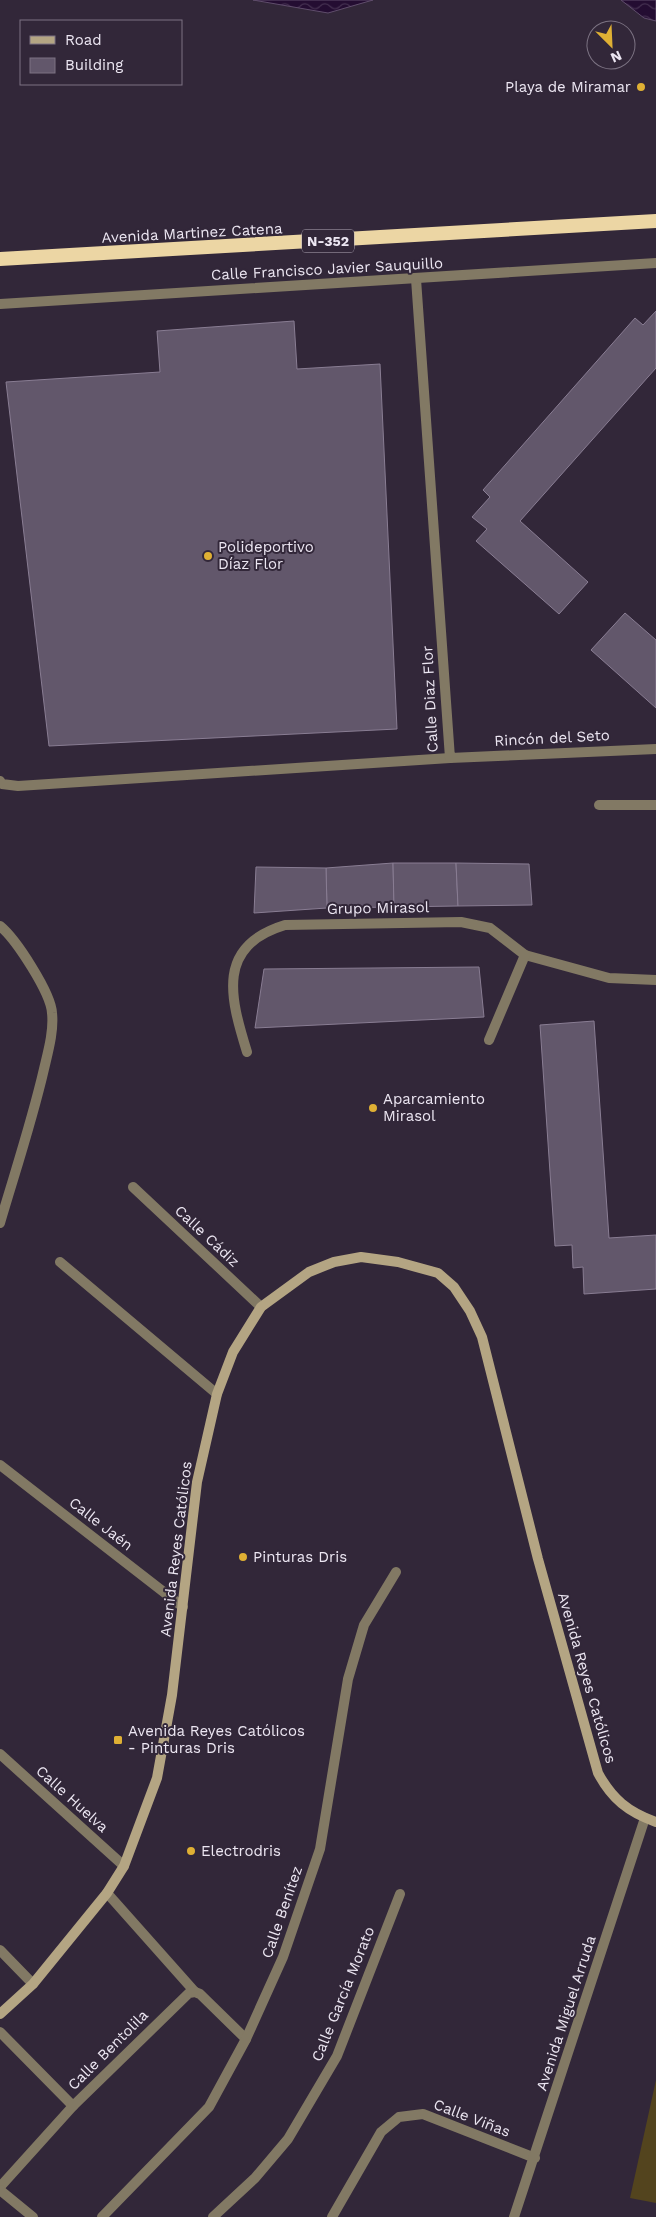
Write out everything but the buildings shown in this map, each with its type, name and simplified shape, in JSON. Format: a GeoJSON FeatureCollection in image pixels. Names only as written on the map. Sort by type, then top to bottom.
{"type":"FeatureCollection","features":[{"type":"Feature","properties":{"kind":"highway","name":"Avenida Martinez Catena"},"geometry":{"type":"LineString","coordinates":[[0,259],[656,221]]}},
{"type":"Feature","properties":{"kind":"main road","name":"Avenida Reyes Católicos"},"geometry":{"type":"LineString","coordinates":[[0,2014],[33,1984],[107,1892],[124,1866],[157,1778],[172,1695],[197,1482],[217,1394],[233,1352],[261,1308],[309,1272],[334,1262],[361,1257],[398,1262],[438,1273],[454,1287],[470,1311],[482,1337],[538,1559],[598,1773],[606,1788],[618,1802],[645,1818],[656,1822]]}},
{"type":"Feature","properties":{"kind":"street","name":"Calle Francisco Javier Sauquillo"},"geometry":{"type":"LineString","coordinates":[[0,304],[656,263]]}},
{"type":"Feature","properties":{"kind":"street","name":"Calle Diaz Flor"},"geometry":{"type":"LineString","coordinates":[[0,781],[2,784],[18,786],[450,758],[416,279]]}},
{"type":"Feature","properties":{"kind":"street","name":"Rincón del Seto"},"geometry":{"type":"LineString","coordinates":[[450,758],[656,749]]}},
{"type":"Feature","properties":{"kind":"street"},"geometry":{"type":"LineString","coordinates":[[599,805],[656,805]]}},
{"type":"Feature","properties":{"kind":"street","name":"Grupo Mirasol"},"geometry":{"type":"LineString","coordinates":[[247,1052],[239,1025],[232,983],[237,961],[247,945],[266,930],[285,925],[461,922],[490,928],[525,955]]}},
{"type":"Feature","properties":{"kind":"street"},"geometry":{"type":"LineString","coordinates":[[0,926],[11,936],[37,975],[53,1012],[48,1050],[36,1104],[0,1223]]}},
{"type":"Feature","properties":{"kind":"street"},"geometry":{"type":"LineString","coordinates":[[489,1040],[525,955],[609,978],[656,980]]}},
{"type":"Feature","properties":{"kind":"street","name":"Calle Cádiz"},"geometry":{"type":"LineString","coordinates":[[133,1187],[261,1308]]}},
{"type":"Feature","properties":{"kind":"street"},"geometry":{"type":"LineString","coordinates":[[60,1262],[217,1394]]}},
{"type":"Feature","properties":{"kind":"street","name":"Calle Jaén"},"geometry":{"type":"LineString","coordinates":[[0,1465],[183,1607]]}},
{"type":"Feature","properties":{"kind":"street","name":"Calle Benítez"},"geometry":{"type":"LineString","coordinates":[[102,2217],[209,2108],[246,2039],[283,1958],[320,1849],[348,1679],[364,1625],[396,1572]]}},
{"type":"Feature","properties":{"kind":"street","name":"Calle Huelva"},"geometry":{"type":"LineString","coordinates":[[1,1758],[124,1866]]}},
{"type":"Feature","properties":{"kind":"street","name":"Avenida Miguel Arruda"},"geometry":{"type":"LineString","coordinates":[[514,2217],[535,2158],[645,1818]]}},
{"type":"Feature","properties":{"kind":"street"},"geometry":{"type":"LineString","coordinates":[[107,1892],[195,1992],[200,1994],[246,2039]]}},
{"type":"Feature","properties":{"kind":"street","name":"Calle García Morato"},"geometry":{"type":"LineString","coordinates":[[213,2217],[255,2178],[288,2139],[337,2056],[400,1894]]}},
{"type":"Feature","properties":{"kind":"street"},"geometry":{"type":"LineString","coordinates":[[0,1950],[33,1984]]}},
{"type":"Feature","properties":{"kind":"street","name":"Calle Bentolila"},"geometry":{"type":"LineString","coordinates":[[0,2188],[73,2106],[183,1997],[195,1992]]}},
{"type":"Feature","properties":{"kind":"street"},"geometry":{"type":"LineString","coordinates":[[0,2032],[73,2106]]}},
{"type":"Feature","properties":{"kind":"street","name":"Calle Viñas"},"geometry":{"type":"LineString","coordinates":[[332,2217],[381,2132],[399,2117],[423,2114],[535,2158]]}},
{"type":"Feature","properties":{"kind":"street"},"geometry":{"type":"LineString","coordinates":[[0,2188],[33,2217]]}},
{"type":"Feature","properties":{"kind":"shaded area"},"geometry":{"type":"Polygon","coordinates":[[[656,2080],[656,2203],[630,2198],[656,2080]]]}},
{"type":"Feature","properties":{"kind":"water"},"geometry":{"type":"Polygon","coordinates":[[[253,0],[373,0],[328,13],[253,0]]]}},
{"type":"Feature","properties":{"kind":"water"},"geometry":{"type":"Polygon","coordinates":[[[621,0],[656,0],[656,21],[644,18],[621,0]]]}},
{"type":"Feature","properties":{"kind":"place","name":"Playa de Miramar"},"geometry":{"type":"Point","coordinates":[641,87]}},
{"type":"Feature","properties":{"kind":"place","name":"Polideportivo Díaz Flor"},"geometry":{"type":"Point","coordinates":[208,556]}},
{"type":"Feature","properties":{"kind":"place","name":"Aparcamiento Mirasol"},"geometry":{"type":"Point","coordinates":[373,1108]}},
{"type":"Feature","properties":{"kind":"place","name":"Pinturas Dris"},"geometry":{"type":"Point","coordinates":[243,1557]}},
{"type":"Feature","properties":{"kind":"place","name":"Avenida Reyes Católicos - Pinturas Dris"},"geometry":{"type":"Point","coordinates":[118,1740]}},
{"type":"Feature","properties":{"kind":"place","name":"Electrodris"},"geometry":{"type":"Point","coordinates":[191,1851]}}]}
